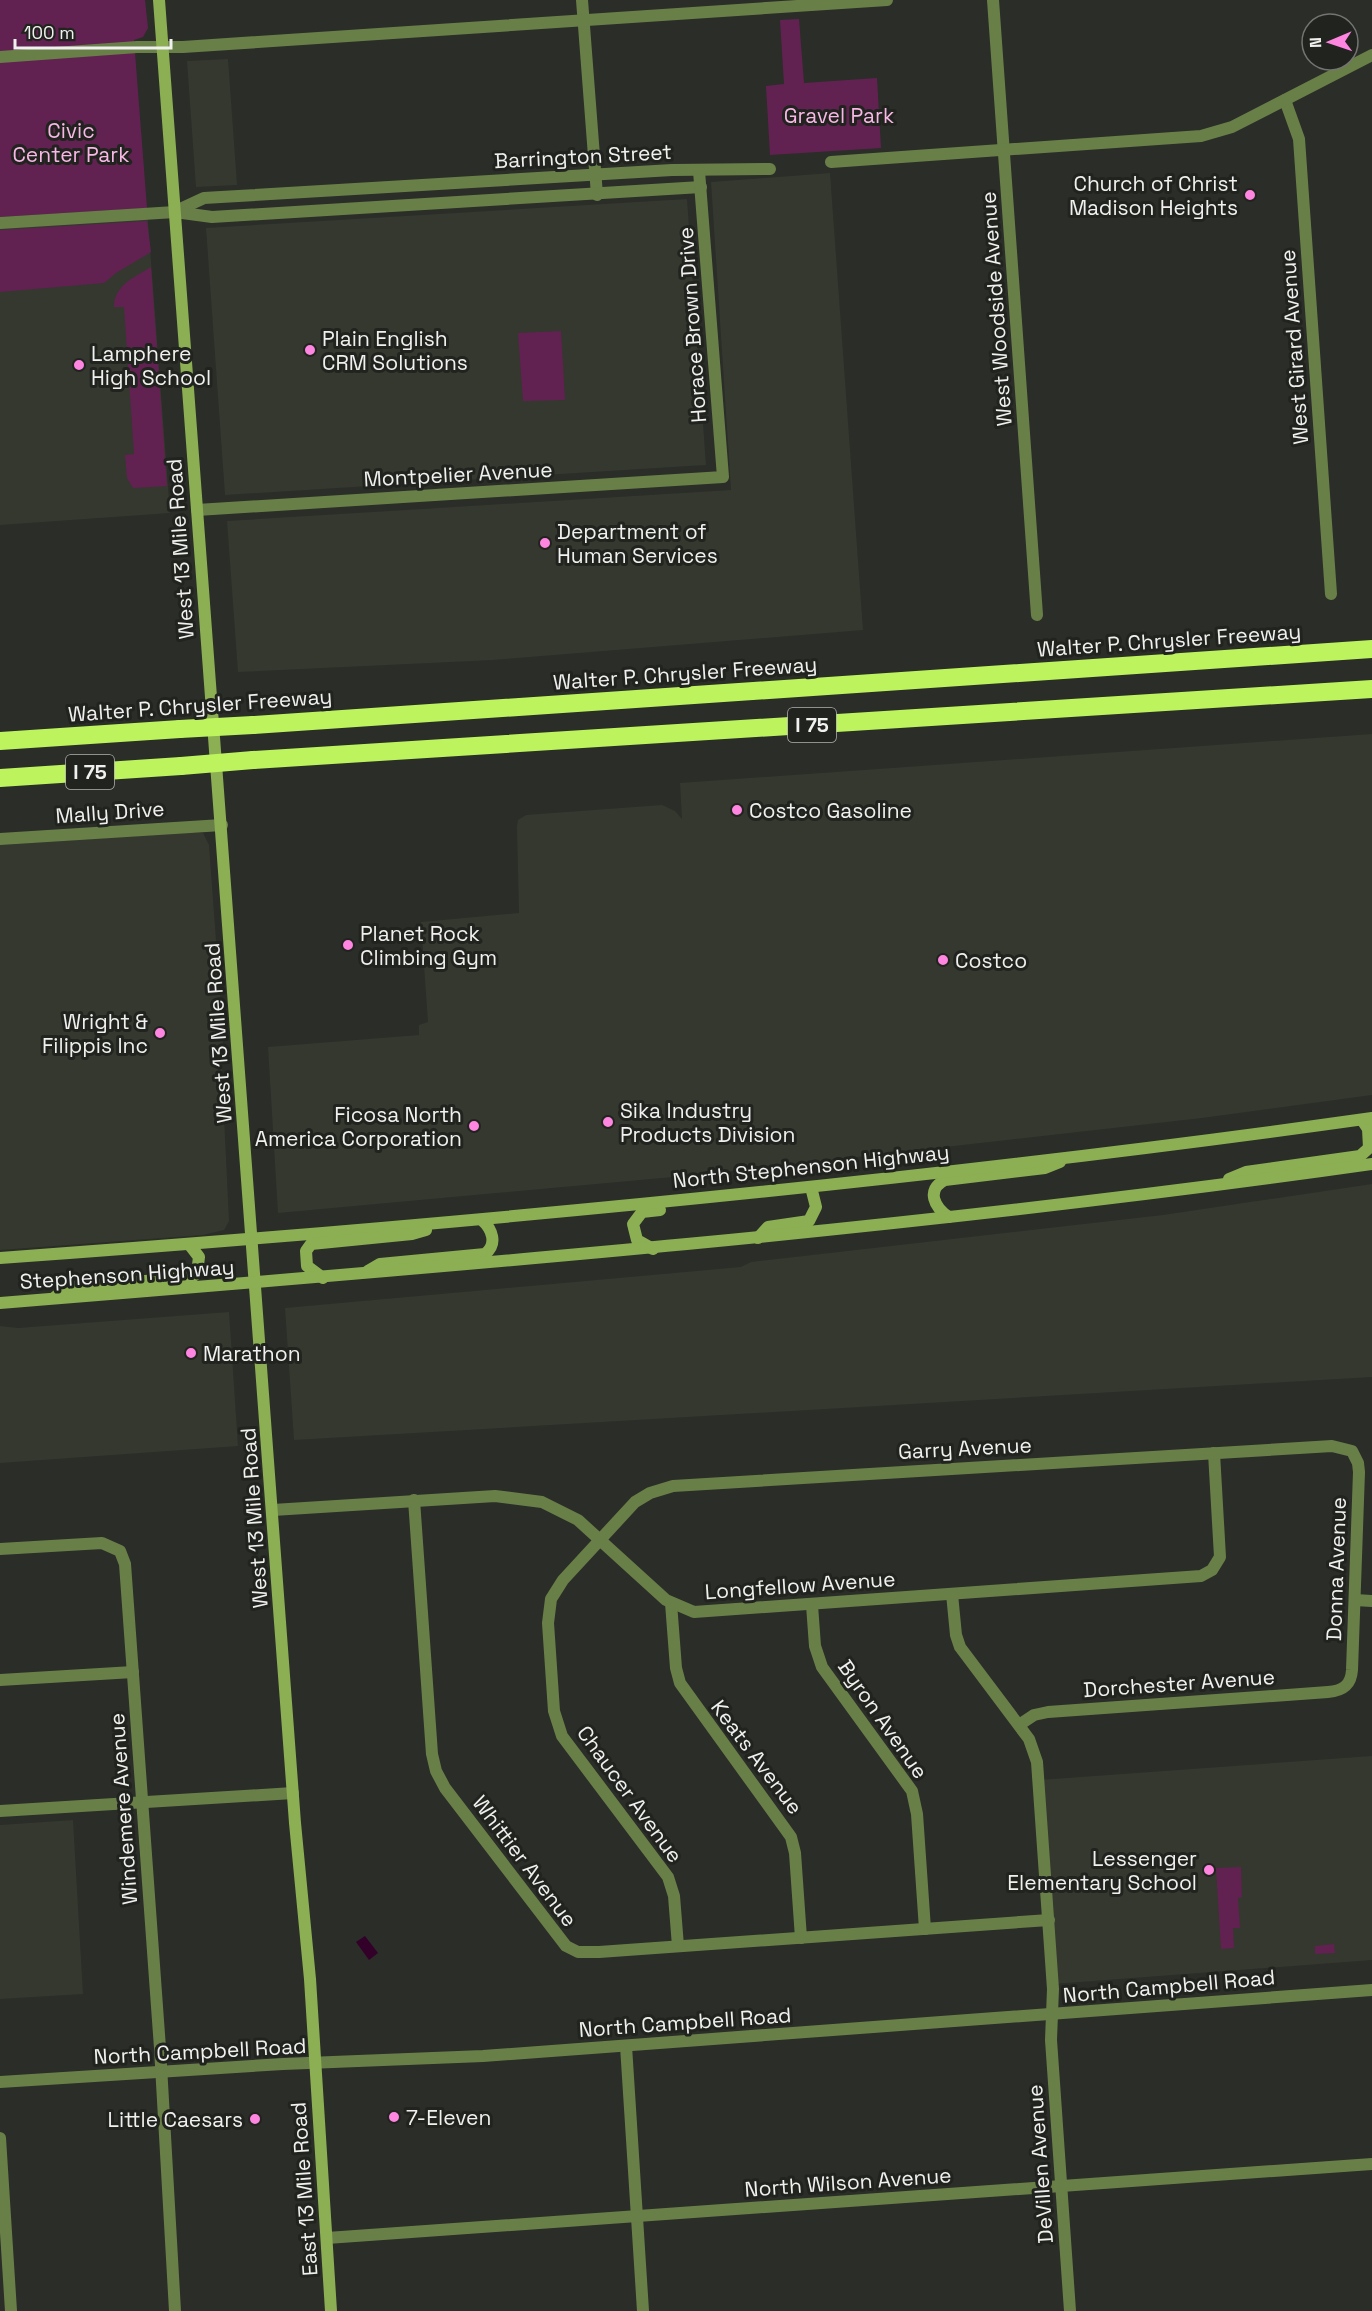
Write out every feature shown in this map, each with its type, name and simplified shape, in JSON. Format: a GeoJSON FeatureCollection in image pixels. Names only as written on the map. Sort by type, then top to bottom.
{"type":"FeatureCollection","features":[{"type":"Feature","properties":{"kind":"highway","name":"Walter P. Chrysler Freeway"},"geometry":{"type":"LineString","coordinates":[[0,741],[1372,649]]}},
{"type":"Feature","properties":{"kind":"highway","name":"I 75"},"geometry":{"type":"LineString","coordinates":[[0,778],[1372,689]]}},
{"type":"Feature","properties":{"kind":"main road","name":"West 13 Mile Road"},"geometry":{"type":"LineString","coordinates":[[159,0],[315,2063]]}},
{"type":"Feature","properties":{"kind":"main road","name":"North Stephenson Highway"},"geometry":{"type":"LineString","coordinates":[[253,1238],[482,1220],[692,1197],[811,1187],[1367,1119]]}},
{"type":"Feature","properties":{"kind":"main road"},"geometry":{"type":"LineString","coordinates":[[1214,1185],[1246,1172],[1360,1156],[1369,1148],[1367,1119]]}},
{"type":"Feature","properties":{"kind":"main road"},"geometry":{"type":"LineString","coordinates":[[949,1217],[937,1209],[934,1201],[934,1191],[939,1183],[945,1180],[1045,1168],[1072,1156]]}},
{"type":"Feature","properties":{"kind":"main road"},"geometry":{"type":"LineString","coordinates":[[256,1283],[758,1238],[949,1217],[1372,1164]]}},
{"type":"Feature","properties":{"kind":"main road"},"geometry":{"type":"LineString","coordinates":[[758,1238],[768,1227],[809,1221],[816,1207],[811,1187]]}},
{"type":"Feature","properties":{"kind":"main road"},"geometry":{"type":"LineString","coordinates":[[653,1249],[635,1237],[632,1228],[634,1218],[642,1212],[672,1208],[692,1197]]}},
{"type":"Feature","properties":{"kind":"main road"},"geometry":{"type":"LineString","coordinates":[[364,1274],[380,1264],[485,1254],[492,1245],[492,1233],[482,1220]]}},
{"type":"Feature","properties":{"kind":"main road"},"geometry":{"type":"LineString","coordinates":[[323,1278],[307,1266],[306,1251],[311,1244],[412,1234],[450,1222]]}},
{"type":"Feature","properties":{"kind":"main road","name":"Stephenson Highway"},"geometry":{"type":"LineString","coordinates":[[0,1258],[253,1238]]}},
{"type":"Feature","properties":{"kind":"main road"},"geometry":{"type":"LineString","coordinates":[[51,1299],[74,1287],[192,1277],[197,1273],[199,1266],[196,1250],[189,1244]]}},
{"type":"Feature","properties":{"kind":"main road"},"geometry":{"type":"LineString","coordinates":[[0,1265],[34,1263],[66,1253]]}},
{"type":"Feature","properties":{"kind":"main road","name":"Stephenson Highway"},"geometry":{"type":"LineString","coordinates":[[0,1303],[256,1283]]}},
{"type":"Feature","properties":{"kind":"main road","name":"East 13 Mile Road"},"geometry":{"type":"LineString","coordinates":[[315,2063],[331,2311]]}},
{"type":"Feature","properties":{"kind":"street"},"geometry":{"type":"LineString","coordinates":[[582,0],[597,195]]}},
{"type":"Feature","properties":{"kind":"street"},"geometry":{"type":"LineString","coordinates":[[0,57],[887,0]]}},
{"type":"Feature","properties":{"kind":"street","name":"West Woodside Avenue"},"geometry":{"type":"LineString","coordinates":[[993,0],[1037,615]]}},
{"type":"Feature","properties":{"kind":"street"},"geometry":{"type":"LineString","coordinates":[[831,162],[1169,140],[1217,133],[1372,55]]}},
{"type":"Feature","properties":{"kind":"street","name":"West Girard Avenue"},"geometry":{"type":"LineString","coordinates":[[1285,100],[1299,139],[1330,594]]}},
{"type":"Feature","properties":{"kind":"street","name":"Barrington Street"},"geometry":{"type":"LineString","coordinates":[[175,212],[204,198],[672,170],[770,169]]}},
{"type":"Feature","properties":{"kind":"street","name":"Horace Brown Drive"},"geometry":{"type":"LineString","coordinates":[[699,171],[723,477]]}},
{"type":"Feature","properties":{"kind":"street"},"geometry":{"type":"LineString","coordinates":[[398,187],[398,207]]}},
{"type":"Feature","properties":{"kind":"street","name":"Barrington Street"},"geometry":{"type":"LineString","coordinates":[[175,212],[212,218],[701,187]]}},
{"type":"Feature","properties":{"kind":"street"},"geometry":{"type":"LineString","coordinates":[[0,224],[175,212]]}},
{"type":"Feature","properties":{"kind":"street","name":"Montpelier Avenue"},"geometry":{"type":"LineString","coordinates":[[197,510],[723,477]]}},
{"type":"Feature","properties":{"kind":"street","name":"Mally Drive"},"geometry":{"type":"LineString","coordinates":[[0,838],[222,825]]}},
{"type":"Feature","properties":{"kind":"street","name":"Garry Avenue"},"geometry":{"type":"LineString","coordinates":[[600,1539],[635,1502],[650,1493],[674,1486],[1332,1446],[1352,1451]]}},
{"type":"Feature","properties":{"kind":"street","name":"Donna Avenue"},"geometry":{"type":"LineString","coordinates":[[1344,1688],[1352,1677],[1359,1472],[1358,1463],[1352,1451]]}},
{"type":"Feature","properties":{"kind":"street","name":"Longfellow Avenue"},"geometry":{"type":"LineString","coordinates":[[273,1510],[495,1496],[542,1502],[578,1520],[671,1603],[694,1612],[812,1605],[1170,1579],[1207,1573],[1215,1567],[1220,1557],[1214,1453]]}},
{"type":"Feature","properties":{"kind":"street","name":"Whittier Avenue"},"geometry":{"type":"LineString","coordinates":[[414,1500],[432,1754],[440,1780],[566,1946],[586,1953],[1049,1920]]}},
{"type":"Feature","properties":{"kind":"street","name":"Chaucer Avenue"},"geometry":{"type":"LineString","coordinates":[[600,1539],[558,1587],[549,1607],[554,1712],[562,1736],[668,1877],[674,1896],[678,1946]]}},
{"type":"Feature","properties":{"kind":"street","name":"Windemere Avenue"},"geometry":{"type":"LineString","coordinates":[[0,1549],[96,1543],[115,1547],[125,1564],[175,2311]]}},
{"type":"Feature","properties":{"kind":"street","name":"DeVillen Avenue"},"geometry":{"type":"LineString","coordinates":[[952,1594],[956,1635],[960,1647],[1019,1725],[1034,1748],[1037,1762],[1049,1920],[1061,2186],[1070,2311]]}},
{"type":"Feature","properties":{"kind":"street"},"geometry":{"type":"LineString","coordinates":[[1354,1600],[1372,1601]]}},
{"type":"Feature","properties":{"kind":"street","name":"Keats Avenue"},"geometry":{"type":"LineString","coordinates":[[671,1603],[676,1668],[680,1683],[791,1838],[795,1853],[801,1938]]}},
{"type":"Feature","properties":{"kind":"street","name":"Byron Avenue"},"geometry":{"type":"LineString","coordinates":[[812,1605],[816,1652],[822,1667],[903,1776],[915,1799],[926,1929]]}},
{"type":"Feature","properties":{"kind":"street"},"geometry":{"type":"LineString","coordinates":[[0,1680],[133,1672]]}},
{"type":"Feature","properties":{"kind":"street","name":"Dorchester Avenue"},"geometry":{"type":"LineString","coordinates":[[1019,1725],[1034,1715],[1048,1712],[1328,1692],[1344,1688]]}},
{"type":"Feature","properties":{"kind":"street"},"geometry":{"type":"LineString","coordinates":[[0,1810],[293,1793]]}},
{"type":"Feature","properties":{"kind":"street","name":"North Campbell Road"},"geometry":{"type":"LineString","coordinates":[[0,2082],[626,2046],[1372,1990]]}},
{"type":"Feature","properties":{"kind":"street"},"geometry":{"type":"LineString","coordinates":[[626,2046],[643,2311]]}},
{"type":"Feature","properties":{"kind":"street"},"geometry":{"type":"LineString","coordinates":[[0,2138],[11,2311]]}},
{"type":"Feature","properties":{"kind":"street","name":"North Wilson Avenue"},"geometry":{"type":"LineString","coordinates":[[327,2238],[1372,2164]]}},
{"type":"Feature","properties":{"kind":"shaded area"},"geometry":{"type":"Polygon","coordinates":[[[228,59],[237,185],[196,187],[187,61],[228,59]]]}},
{"type":"Feature","properties":{"kind":"shaded area"},"geometry":{"type":"Polygon","coordinates":[[[830,173],[863,630],[493,660],[238,672],[227,521],[731,490],[711,182],[830,173]]]}},
{"type":"Feature","properties":{"kind":"shaded area"},"geometry":{"type":"Polygon","coordinates":[[[687,199],[706,465],[225,495],[206,228],[687,199]]]}},
{"type":"Feature","properties":{"kind":"shaded area","name":"Lamphere High School"},"geometry":{"type":"Polygon","coordinates":[[[147,208],[170,513],[0,525],[0,217],[147,208]]]}},
{"type":"Feature","properties":{"kind":"shaded area"},"geometry":{"type":"Polygon","coordinates":[[[1372,734],[1372,1095],[1202,1118],[706,1174],[278,1213],[268,1047],[419,1035],[419,1025],[428,1022],[421,922],[519,913],[517,827],[518,820],[526,815],[662,805],[675,811],[682,819],[680,783],[1372,734]]]}},
{"type":"Feature","properties":{"kind":"shaded area"},"geometry":{"type":"Polygon","coordinates":[[[203,833],[209,845],[223,1035],[222,1074],[229,1221],[224,1230],[203,1235],[0,1250],[0,845],[203,833]]]}},
{"type":"Feature","properties":{"kind":"shaded area"},"geometry":{"type":"Polygon","coordinates":[[[1372,1184],[1372,1377],[294,1440],[285,1308],[741,1267],[751,1262],[1163,1215],[1372,1184]]]}},
{"type":"Feature","properties":{"kind":"shaded area"},"geometry":{"type":"Polygon","coordinates":[[[229,1312],[238,1446],[0,1463],[0,1326],[18,1328],[229,1312]]]}},
{"type":"Feature","properties":{"kind":"shaded area","name":"Lessenger Elementary School"},"geometry":{"type":"Polygon","coordinates":[[[1372,1756],[1372,1960],[1053,1984],[1039,1780],[1372,1756]]]}},
{"type":"Feature","properties":{"kind":"shaded area"},"geometry":{"type":"Polygon","coordinates":[[[73,1820],[83,1994],[0,1999],[0,1825],[73,1820]]]}},
{"type":"Feature","properties":{"kind":"shaded area"},"geometry":{"type":"Polygon","coordinates":[[[365,1936],[378,1953],[369,1960],[356,1942],[365,1936]]]}},
{"type":"Feature","properties":{"kind":"green space","name":"Civic Center Park"},"geometry":{"type":"Polygon","coordinates":[[[0,0],[145,0],[148,28],[143,37],[134,40],[147,208],[0,217],[0,0]]]}},
{"type":"Feature","properties":{"kind":"green space","name":"Gravel Park"},"geometry":{"type":"Polygon","coordinates":[[[799,19],[804,83],[877,78],[881,148],[770,155],[766,86],[784,84],[780,20],[799,19]]]}},
{"type":"Feature","properties":{"kind":"green space"},"geometry":{"type":"Polygon","coordinates":[[[147,221],[151,252],[104,283],[0,292],[0,230],[147,221]]]}},
{"type":"Feature","properties":{"kind":"green space"},"geometry":{"type":"Polygon","coordinates":[[[151,267],[167,486],[133,488],[127,478],[125,455],[134,454],[124,307],[114,307],[121,287],[151,267]]]}},
{"type":"Feature","properties":{"kind":"green space"},"geometry":{"type":"Polygon","coordinates":[[[561,331],[565,400],[523,401],[518,333],[561,331]]]}},
{"type":"Feature","properties":{"kind":"green space"},"geometry":{"type":"Polygon","coordinates":[[[1241,1867],[1242,1897],[1238,1898],[1240,1928],[1233,1928],[1234,1948],[1221,1949],[1216,1868],[1241,1867]]]}},
{"type":"Feature","properties":{"kind":"green space"},"geometry":{"type":"Polygon","coordinates":[[[1334,1944],[1335,1953],[1315,1954],[1315,1946],[1334,1944]]]}},
{"type":"Feature","properties":{"kind":"place","name":"Church of Christ Madison Heights"},"geometry":{"type":"Point","coordinates":[1250,195]}},
{"type":"Feature","properties":{"kind":"place","name":"Plain English CRM Solutions"},"geometry":{"type":"Point","coordinates":[310,350]}},
{"type":"Feature","properties":{"kind":"place","name":"Lamphere High School"},"geometry":{"type":"Point","coordinates":[79,365]}},
{"type":"Feature","properties":{"kind":"place","name":"Department of Human Services"},"geometry":{"type":"Point","coordinates":[545,543]}},
{"type":"Feature","properties":{"kind":"place","name":"Costco Gasoline"},"geometry":{"type":"Point","coordinates":[737,810]}},
{"type":"Feature","properties":{"kind":"place","name":"Planet Rock Climbing Gym"},"geometry":{"type":"Point","coordinates":[348,945]}},
{"type":"Feature","properties":{"kind":"place","name":"Costco"},"geometry":{"type":"Point","coordinates":[943,960]}},
{"type":"Feature","properties":{"kind":"place","name":"Wright & Filippis Inc"},"geometry":{"type":"Point","coordinates":[160,1033]}},
{"type":"Feature","properties":{"kind":"place","name":"Sika Industry Products Division"},"geometry":{"type":"Point","coordinates":[608,1122]}},
{"type":"Feature","properties":{"kind":"place","name":"Ficosa North America Corporation"},"geometry":{"type":"Point","coordinates":[474,1126]}},
{"type":"Feature","properties":{"kind":"place","name":"Marathon"},"geometry":{"type":"Point","coordinates":[191,1353]}},
{"type":"Feature","properties":{"kind":"place","name":"Lessenger Elementary School"},"geometry":{"type":"Point","coordinates":[1209,1870]}},
{"type":"Feature","properties":{"kind":"place","name":"7-Eleven"},"geometry":{"type":"Point","coordinates":[394,2117]}},
{"type":"Feature","properties":{"kind":"place","name":"Little Caesars"},"geometry":{"type":"Point","coordinates":[255,2119]}}]}
